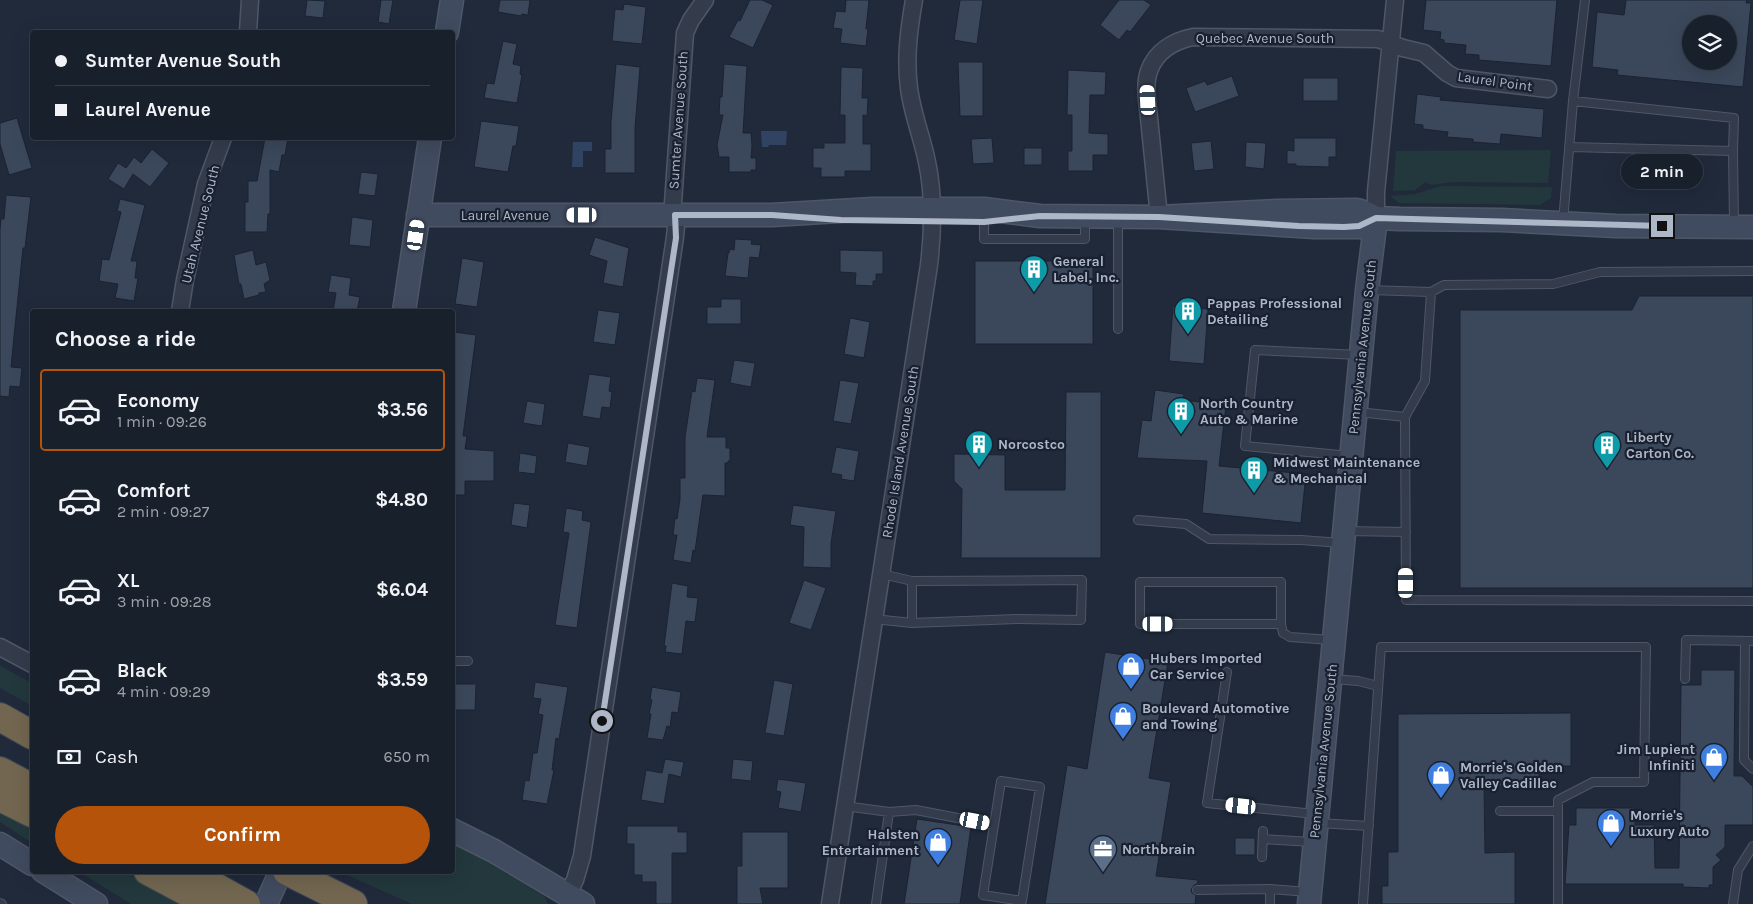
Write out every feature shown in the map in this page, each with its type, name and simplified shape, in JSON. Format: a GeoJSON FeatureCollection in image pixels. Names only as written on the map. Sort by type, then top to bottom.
{"type":"FeatureCollection","features":[{"type":"Feature","properties":{"kind":"highway"},"geometry":{"type":"LineString","coordinates":[[0,718],[30,734]]}},
{"type":"Feature","properties":{"kind":"highway"},"geometry":{"type":"LineString","coordinates":[[0,771],[30,787]]}},
{"type":"Feature","properties":{"kind":"highway"},"geometry":{"type":"LineString","coordinates":[[0,797],[30,812]]}},
{"type":"Feature","properties":{"kind":"highway"},"geometry":{"type":"LineString","coordinates":[[154,874],[210,904]]}},
{"type":"Feature","properties":{"kind":"highway"},"geometry":{"type":"LineString","coordinates":[[191,874],[246,904]]}},
{"type":"Feature","properties":{"kind":"highway"},"geometry":{"type":"LineString","coordinates":[[293,874],[353,904]]}},
{"type":"Feature","properties":{"kind":"street"},"geometry":{"type":"LineString","coordinates":[[248,30],[250,0]]}},
{"type":"Feature","properties":{"kind":"street"},"geometry":{"type":"LineString","coordinates":[[447,30],[452,0]]}},
{"type":"Feature","properties":{"kind":"street","name":"Sumter Avenue South"},"geometry":{"type":"LineString","coordinates":[[575,900],[575,880],[582,856],[676,238],[673,203],[683,41],[687,27],[705,0]]}},
{"type":"Feature","properties":{"kind":"street","name":"Rhode Island Avenue South"},"geometry":{"type":"LineString","coordinates":[[830,904],[929,265],[932,215],[928,164],[908,82],[907,44],[914,0]]}},
{"type":"Feature","properties":{"kind":"street","name":"Pennsylvania Avenue South"},"geometry":{"type":"LineString","coordinates":[[1309,898],[1367,290],[1376,218],[1376,192],[1395,0]]}},
{"type":"Feature","properties":{"kind":"street","name":"Quebec Avenue South"},"geometry":{"type":"LineString","coordinates":[[1159,217],[1147,79],[1152,64],[1166,48],[1180,40],[1193,37],[1370,38],[1390,44]]}},
{"type":"Feature","properties":{"kind":"street","name":"Laurel Point"},"geometry":{"type":"LineString","coordinates":[[1390,44],[1424,53],[1447,73],[1456,78],[1548,89]]}},
{"type":"Feature","properties":{"kind":"street","name":"Utah Avenue South"},"geometry":{"type":"LineString","coordinates":[[180,309],[206,184],[222,140]]}},
{"type":"Feature","properties":{"kind":"street"},"geometry":{"type":"LineString","coordinates":[[404,309],[430,140]]}},
{"type":"Feature","properties":{"kind":"street","name":"Laurel Avenue"},"geometry":{"type":"LineString","coordinates":[[418,215],[772,215],[841,220],[932,215],[984,209],[1040,216]]}},
{"type":"Feature","properties":{"kind":"street","name":"Laurel Avenue"},"geometry":{"type":"LineString","coordinates":[[932,215],[984,222],[1040,216],[1159,217],[1277,211],[1357,210],[1376,218],[1625,226],[1744,227]]}},
{"type":"Feature","properties":{"kind":"street"},"geometry":{"type":"LineString","coordinates":[[0,647],[30,663]]}},
{"type":"Feature","properties":{"kind":"street"},"geometry":{"type":"LineString","coordinates":[[455,832],[494,851],[575,900]]}},
{"type":"Feature","properties":{"kind":"street"},"geometry":{"type":"LineString","coordinates":[[0,844],[30,863]]}},
{"type":"Feature","properties":{"kind":"street"},"geometry":{"type":"LineString","coordinates":[[49,874],[96,904]]}},
{"type":"Feature","properties":{"kind":"street"},"geometry":{"type":"LineString","coordinates":[[266,904],[280,874]]}},
{"type":"Feature","properties":{"kind":"lane"},"geometry":{"type":"LineString","coordinates":[[1563,223],[1573,101],[1585,0]]}},
{"type":"Feature","properties":{"kind":"lane"},"geometry":{"type":"LineString","coordinates":[[1573,101],[1734,118],[1733,151],[1744,227]]}},
{"type":"Feature","properties":{"kind":"lane"},"geometry":{"type":"LineString","coordinates":[[1569,147],[1733,151]]}},
{"type":"Feature","properties":{"kind":"lane"},"geometry":{"type":"LineString","coordinates":[[984,222],[984,239],[1085,239],[1085,216]]}},
{"type":"Feature","properties":{"kind":"lane"},"geometry":{"type":"LineString","coordinates":[[1118,216],[1118,329]]}},
{"type":"Feature","properties":{"kind":"lane"},"geometry":{"type":"LineString","coordinates":[[1367,290],[1431,292],[1444,285],[1553,284],[1600,272],[1753,271]]}},
{"type":"Feature","properties":{"kind":"lane"},"geometry":{"type":"LineString","coordinates":[[1431,292],[1424,381],[1405,417],[1406,600],[1753,602]]}},
{"type":"Feature","properties":{"kind":"lane"},"geometry":{"type":"LineString","coordinates":[[1351,456],[1245,446],[1255,350],[1361,355]]}},
{"type":"Feature","properties":{"kind":"lane"},"geometry":{"type":"LineString","coordinates":[[1356,412],[1405,417]]}},
{"type":"Feature","properties":{"kind":"lane"},"geometry":{"type":"LineString","coordinates":[[1138,520],[1186,524],[1209,540],[1301,540],[1406,532]]}},
{"type":"Feature","properties":{"kind":"lane"},"geometry":{"type":"LineString","coordinates":[[874,619],[912,624],[1018,619],[1081,620],[1082,580],[912,581],[882,574]]}},
{"type":"Feature","properties":{"kind":"lane"},"geometry":{"type":"LineString","coordinates":[[912,581],[912,624]]}},
{"type":"Feature","properties":{"kind":"lane"},"geometry":{"type":"LineString","coordinates":[[1282,624],[1140,624],[1140,582],[1281,582],[1283,633],[1290,637],[1334,641]]}},
{"type":"Feature","properties":{"kind":"lane"},"geometry":{"type":"LineString","coordinates":[[1685,679],[1686,640],[1749,641],[1744,760],[1753,769]]}},
{"type":"Feature","properties":{"kind":"lane"},"geometry":{"type":"LineString","coordinates":[[1363,904],[1381,647],[1646,648],[1644,782],[1593,782],[1558,800],[1558,904]]}},
{"type":"Feature","properties":{"kind":"lane"},"geometry":{"type":"LineString","coordinates":[[455,661],[468,661]]}},
{"type":"Feature","properties":{"kind":"lane"},"geometry":{"type":"LineString","coordinates":[[1227,672],[1207,803],[1315,827]]}},
{"type":"Feature","properties":{"kind":"lane"},"geometry":{"type":"LineString","coordinates":[[1330,678],[1358,681],[1378,686]]}},
{"type":"Feature","properties":{"kind":"lane"},"geometry":{"type":"LineString","coordinates":[[1001,781],[1040,787],[1022,901],[983,895],[994,824],[1001,781]]}},
{"type":"Feature","properties":{"kind":"lane"},"geometry":{"type":"LineString","coordinates":[[846,806],[889,812],[916,810],[994,824]]}},
{"type":"Feature","properties":{"kind":"lane"},"geometry":{"type":"LineString","coordinates":[[1500,811],[1558,811]]}},
{"type":"Feature","properties":{"kind":"lane"},"geometry":{"type":"LineString","coordinates":[[876,904],[889,812]]}},
{"type":"Feature","properties":{"kind":"lane"},"geometry":{"type":"LineString","coordinates":[[1262,857],[1263,835],[1315,827],[1368,826]]}},
{"type":"Feature","properties":{"kind":"lane"},"geometry":{"type":"LineString","coordinates":[[1733,904],[1738,870],[1753,846]]}},
{"type":"Feature","properties":{"kind":"lane"},"geometry":{"type":"LineString","coordinates":[[1197,890],[1270,889],[1309,898]]}},
{"type":"Feature","properties":{"kind":"lane"},"geometry":{"type":"LineString","coordinates":[[1270,889],[1270,904]]}},
{"type":"Feature","properties":{"kind":"green space"},"geometry":{"type":"Polygon","coordinates":[[[1551,150],[1548,183],[1453,182],[1430,185],[1426,182],[1415,190],[1393,191],[1396,151],[1551,150]]]}},
{"type":"Feature","properties":{"kind":"green space"},"geometry":{"type":"Polygon","coordinates":[[[1441,186],[1552,187],[1551,198],[1540,205],[1399,203],[1390,196],[1415,194],[1441,186]]]}},
{"type":"Feature","properties":{"kind":"green space"},"geometry":{"type":"Polygon","coordinates":[[[0,666],[30,682],[30,705],[0,688],[0,666]]]}},
{"type":"Feature","properties":{"kind":"green space"},"geometry":{"type":"Polygon","coordinates":[[[0,805],[30,821],[30,842],[0,822],[0,805]]]}},
{"type":"Feature","properties":{"kind":"green space"},"geometry":{"type":"Polygon","coordinates":[[[455,845],[487,861],[544,896],[548,904],[412,904],[345,874],[455,874],[455,845]]]}},
{"type":"Feature","properties":{"kind":"green space"},"geometry":{"type":"Polygon","coordinates":[[[83,874],[131,874],[186,904],[131,904],[83,874]]]}},
{"type":"Feature","properties":{"kind":"water"},"geometry":{"type":"Polygon","coordinates":[[[761,131],[787,131],[786,145],[762,147],[761,131]]]}},
{"type":"Feature","properties":{"kind":"water"},"geometry":{"type":"Polygon","coordinates":[[[573,142],[592,142],[592,151],[583,151],[583,167],[572,167],[573,142]]]}},
{"type":"Feature","properties":{"kind":"building"},"geometry":{"type":"Polygon","coordinates":[[[307,0],[325,1],[323,18],[305,16],[307,0]]]}},
{"type":"Feature","properties":{"kind":"building"},"geometry":{"type":"Polygon","coordinates":[[[381,0],[393,0],[389,24],[378,22],[381,0]]]}},
{"type":"Feature","properties":{"kind":"building"},"geometry":{"type":"Polygon","coordinates":[[[500,0],[530,0],[528,15],[522,14],[521,16],[498,12],[500,0]]]}},
{"type":"Feature","properties":{"kind":"building"},"geometry":{"type":"Polygon","coordinates":[[[750,0],[762,0],[773,5],[753,48],[729,37],[738,20],[740,21],[750,0]]]}},
{"type":"Feature","properties":{"kind":"building"},"geometry":{"type":"Polygon","coordinates":[[[846,0],[869,0],[866,46],[840,43],[842,29],[833,28],[836,11],[845,12],[846,0]]]}},
{"type":"Feature","properties":{"kind":"building"},"geometry":{"type":"Polygon","coordinates":[[[960,0],[983,0],[977,44],[954,40],[960,0]]]}},
{"type":"Feature","properties":{"kind":"building"},"geometry":{"type":"Polygon","coordinates":[[[1119,0],[1144,0],[1151,5],[1130,32],[1127,30],[1119,40],[1100,25],[1119,0]]]}},
{"type":"Feature","properties":{"kind":"building"},"geometry":{"type":"Polygon","coordinates":[[[1426,0],[1557,0],[1551,66],[1479,60],[1479,55],[1465,54],[1466,45],[1444,43],[1444,40],[1440,39],[1441,32],[1423,30],[1426,0]]]}},
{"type":"Feature","properties":{"kind":"building"},"geometry":{"type":"Polygon","coordinates":[[[1626,0],[1747,0],[1746,3],[1751,3],[1743,87],[1617,75],[1618,70],[1592,67],[1597,12],[1624,15],[1626,0]]]}},
{"type":"Feature","properties":{"kind":"building"},"geometry":{"type":"Polygon","coordinates":[[[624,4],[646,7],[642,44],[612,41],[615,9],[623,10],[624,4]]]}},
{"type":"Feature","properties":{"kind":"building"},"geometry":{"type":"Polygon","coordinates":[[[503,41],[517,44],[513,64],[521,66],[520,74],[522,75],[517,103],[484,98],[487,83],[494,84],[503,41]]]}},
{"type":"Feature","properties":{"kind":"building"},"geometry":{"type":"Polygon","coordinates":[[[958,62],[983,62],[983,116],[960,116],[958,62]]]}},
{"type":"Feature","properties":{"kind":"building"},"geometry":{"type":"Polygon","coordinates":[[[616,64],[640,67],[635,128],[635,173],[605,173],[605,149],[611,149],[611,122],[616,64]]]}},
{"type":"Feature","properties":{"kind":"building"},"geometry":{"type":"Polygon","coordinates":[[[724,64],[747,66],[743,133],[751,133],[751,158],[756,158],[756,170],[751,170],[751,172],[729,172],[729,157],[719,157],[717,145],[723,115],[719,115],[724,64]]]}},
{"type":"Feature","properties":{"kind":"building"},"geometry":{"type":"Polygon","coordinates":[[[841,67],[863,68],[862,98],[868,98],[867,116],[863,115],[863,144],[871,144],[871,171],[845,171],[845,177],[821,177],[821,168],[813,168],[813,148],[824,148],[824,143],[845,143],[845,115],[840,115],[841,67]]]}},
{"type":"Feature","properties":{"kind":"building"},"geometry":{"type":"Polygon","coordinates":[[[1068,70],[1106,72],[1105,95],[1090,95],[1089,133],[1108,134],[1108,155],[1093,155],[1093,171],[1068,171],[1068,151],[1072,151],[1072,115],[1067,115],[1068,70]]]}},
{"type":"Feature","properties":{"kind":"building"},"geometry":{"type":"Polygon","coordinates":[[[1232,76],[1239,96],[1195,112],[1186,88],[1205,81],[1207,85],[1232,76]]]}},
{"type":"Feature","properties":{"kind":"building"},"geometry":{"type":"Polygon","coordinates":[[[1303,78],[1338,78],[1338,101],[1303,101],[1303,78]]]}},
{"type":"Feature","properties":{"kind":"building"},"geometry":{"type":"Polygon","coordinates":[[[1417,94],[1441,97],[1440,100],[1544,109],[1542,138],[1501,134],[1500,144],[1473,142],[1473,139],[1447,137],[1448,132],[1423,129],[1423,125],[1414,124],[1417,94]]]}},
{"type":"Feature","properties":{"kind":"building"},"geometry":{"type":"Polygon","coordinates":[[[17,118],[32,168],[9,175],[0,144],[0,123],[17,118]]]}},
{"type":"Feature","properties":{"kind":"building"},"geometry":{"type":"Polygon","coordinates":[[[481,121],[519,126],[516,146],[513,146],[508,172],[474,167],[481,121]]]}},
{"type":"Feature","properties":{"kind":"building"},"geometry":{"type":"Polygon","coordinates":[[[992,138],[994,163],[973,164],[971,139],[992,138]]]}},
{"type":"Feature","properties":{"kind":"building"},"geometry":{"type":"Polygon","coordinates":[[[1294,138],[1336,138],[1336,157],[1329,157],[1329,167],[1287,164],[1287,150],[1294,151],[1294,138]]]}},
{"type":"Feature","properties":{"kind":"building"},"geometry":{"type":"Polygon","coordinates":[[[265,140],[288,140],[285,155],[282,155],[279,172],[270,170],[270,214],[268,214],[267,232],[245,232],[245,202],[248,202],[248,181],[257,181],[265,140]]]}},
{"type":"Feature","properties":{"kind":"building"},"geometry":{"type":"Polygon","coordinates":[[[1211,141],[1214,169],[1194,171],[1191,143],[1211,141]]]}},
{"type":"Feature","properties":{"kind":"building"},"geometry":{"type":"Polygon","coordinates":[[[1246,142],[1266,143],[1264,169],[1245,167],[1246,142]]]}},
{"type":"Feature","properties":{"kind":"building"},"geometry":{"type":"Polygon","coordinates":[[[1024,148],[1042,148],[1042,165],[1024,165],[1024,148]]]}},
{"type":"Feature","properties":{"kind":"building"},"geometry":{"type":"Polygon","coordinates":[[[152,149],[169,163],[150,187],[133,174],[124,189],[108,179],[118,163],[126,168],[134,157],[141,163],[152,149]]]}},
{"type":"Feature","properties":{"kind":"building"},"geometry":{"type":"Polygon","coordinates":[[[361,172],[378,174],[375,196],[358,194],[361,172]]]}},
{"type":"Feature","properties":{"kind":"building"},"geometry":{"type":"Polygon","coordinates":[[[6,195],[31,197],[25,248],[23,248],[11,367],[22,368],[20,387],[10,386],[9,397],[0,396],[0,229],[1,219],[4,219],[6,195]]]}},
{"type":"Feature","properties":{"kind":"building"},"geometry":{"type":"Polygon","coordinates":[[[120,199],[145,205],[131,261],[137,261],[135,278],[138,278],[134,301],[115,298],[118,284],[99,281],[102,259],[109,260],[121,212],[117,211],[120,199]]]}},
{"type":"Feature","properties":{"kind":"building"},"geometry":{"type":"Polygon","coordinates":[[[352,217],[373,220],[370,247],[349,245],[352,217]]]}},
{"type":"Feature","properties":{"kind":"building"},"geometry":{"type":"Polygon","coordinates":[[[595,237],[629,248],[623,287],[603,283],[607,261],[589,255],[595,237]]]}},
{"type":"Feature","properties":{"kind":"building"},"geometry":{"type":"Polygon","coordinates":[[[735,239],[752,240],[751,244],[761,245],[759,258],[750,257],[748,278],[725,276],[728,253],[730,249],[734,250],[735,239]]]}},
{"type":"Feature","properties":{"kind":"building"},"geometry":{"type":"Polygon","coordinates":[[[253,250],[256,265],[266,262],[270,280],[264,284],[266,292],[244,299],[241,284],[239,284],[234,255],[253,250]]]}},
{"type":"Feature","properties":{"kind":"building"},"geometry":{"type":"Polygon","coordinates":[[[840,250],[883,251],[883,274],[876,274],[876,281],[873,281],[873,286],[855,285],[856,273],[840,272],[840,250]]]}},
{"type":"Feature","properties":{"kind":"building"},"geometry":{"type":"Polygon","coordinates":[[[462,258],[484,262],[477,307],[455,304],[462,258]]]}},
{"type":"Feature","properties":{"kind":"building","name":"General Label, Inc."},"geometry":{"type":"Polygon","coordinates":[[[975,261],[1093,261],[1093,344],[975,344],[975,261]]]}},
{"type":"Feature","properties":{"kind":"building"},"geometry":{"type":"Polygon","coordinates":[[[331,275],[351,278],[349,295],[360,297],[357,309],[333,309],[336,293],[328,292],[331,275]]]}},
{"type":"Feature","properties":{"kind":"building","name":"Liberty Carton Co."},"geometry":{"type":"Polygon","coordinates":[[[1639,296],[1753,296],[1753,588],[1460,588],[1460,310],[1632,310],[1639,296]]]}},
{"type":"Feature","properties":{"kind":"building"},"geometry":{"type":"Polygon","coordinates":[[[721,299],[741,299],[741,324],[707,324],[707,307],[721,307],[721,299]]]}},
{"type":"Feature","properties":{"kind":"building","name":"Pappas Professional Detailing"},"geometry":{"type":"Polygon","coordinates":[[[1173,306],[1208,309],[1204,364],[1169,361],[1173,306]]]}},
{"type":"Feature","properties":{"kind":"building"},"geometry":{"type":"Polygon","coordinates":[[[598,310],[620,313],[615,345],[593,342],[598,310]]]}},
{"type":"Feature","properties":{"kind":"building"},"geometry":{"type":"Polygon","coordinates":[[[850,318],[870,322],[864,358],[844,354],[850,318]]]}},
{"type":"Feature","properties":{"kind":"building"},"geometry":{"type":"Polygon","coordinates":[[[455,332],[476,335],[463,436],[467,436],[465,449],[494,451],[494,481],[465,481],[465,495],[455,495],[455,332]]]}},
{"type":"Feature","properties":{"kind":"building"},"geometry":{"type":"Polygon","coordinates":[[[734,360],[755,363],[751,387],[730,383],[734,360]]]}},
{"type":"Feature","properties":{"kind":"building"},"geometry":{"type":"Polygon","coordinates":[[[589,374],[611,377],[609,391],[612,392],[610,408],[602,407],[600,419],[582,416],[589,374]]]}},
{"type":"Feature","properties":{"kind":"building"},"geometry":{"type":"Polygon","coordinates":[[[697,378],[715,380],[707,437],[726,437],[726,448],[730,448],[730,461],[725,463],[725,496],[703,495],[695,551],[693,550],[691,563],[673,560],[677,535],[673,535],[680,499],[680,478],[685,478],[685,437],[692,391],[695,392],[697,378]]]}},
{"type":"Feature","properties":{"kind":"building"},"geometry":{"type":"Polygon","coordinates":[[[840,380],[859,383],[851,424],[833,421],[840,380]]]}},
{"type":"Feature","properties":{"kind":"building"},"geometry":{"type":"Polygon","coordinates":[[[1155,390],[1184,394],[1183,400],[1226,405],[1219,466],[1306,474],[1301,523],[1202,513],[1207,461],[1137,458],[1142,420],[1151,421],[1155,390]]]}},
{"type":"Feature","properties":{"kind":"building","name":"Norcostco"},"geometry":{"type":"Polygon","coordinates":[[[1066,392],[1101,392],[1101,558],[961,558],[962,489],[954,481],[954,454],[1005,455],[1005,490],[1065,490],[1066,392]]]}},
{"type":"Feature","properties":{"kind":"building"},"geometry":{"type":"Polygon","coordinates":[[[527,401],[545,404],[542,426],[523,423],[527,401]]]}},
{"type":"Feature","properties":{"kind":"building"},"geometry":{"type":"Polygon","coordinates":[[[568,443],[590,447],[587,466],[565,462],[568,443]]]}},
{"type":"Feature","properties":{"kind":"building"},"geometry":{"type":"Polygon","coordinates":[[[836,447],[859,451],[854,481],[841,479],[842,475],[831,473],[836,447]]]}},
{"type":"Feature","properties":{"kind":"building"},"geometry":{"type":"Polygon","coordinates":[[[520,453],[537,456],[535,474],[518,472],[520,453]]]}},
{"type":"Feature","properties":{"kind":"building"},"geometry":{"type":"Polygon","coordinates":[[[514,503],[530,505],[527,528],[511,525],[514,503]]]}},
{"type":"Feature","properties":{"kind":"building"},"geometry":{"type":"Polygon","coordinates":[[[793,505],[836,511],[831,543],[831,568],[803,567],[804,527],[790,525],[793,505]]]}},
{"type":"Feature","properties":{"kind":"building"},"geometry":{"type":"Polygon","coordinates":[[[566,508],[583,511],[582,520],[591,522],[577,628],[555,625],[569,533],[563,532],[566,508]]]}},
{"type":"Feature","properties":{"kind":"building"},"geometry":{"type":"Polygon","coordinates":[[[804,580],[826,588],[811,630],[789,623],[804,580]]]}},
{"type":"Feature","properties":{"kind":"building"},"geometry":{"type":"Polygon","coordinates":[[[672,583],[688,586],[687,597],[698,598],[695,622],[686,621],[682,654],[665,652],[666,646],[664,646],[672,583]]]}},
{"type":"Feature","properties":{"kind":"building"},"geometry":{"type":"Polygon","coordinates":[[[1105,652],[1168,662],[1149,778],[1171,782],[1156,876],[1198,880],[1191,890],[1196,895],[1195,904],[1045,904],[1067,765],[1087,769],[1105,652]]]}},
{"type":"Feature","properties":{"kind":"building","name":"Jim Lupient Infiniti"},"geometry":{"type":"Polygon","coordinates":[[[1701,670],[1735,670],[1734,776],[1742,776],[1753,787],[1753,825],[1725,825],[1725,847],[1716,855],[1721,860],[1713,867],[1713,885],[1709,885],[1709,888],[1683,887],[1683,884],[1565,884],[1569,825],[1576,825],[1576,808],[1635,808],[1635,825],[1654,825],[1655,868],[1679,868],[1681,685],[1701,685],[1701,670]]]}},
{"type":"Feature","properties":{"kind":"building"},"geometry":{"type":"Polygon","coordinates":[[[774,680],[793,684],[784,736],[765,733],[774,680]]]}},
{"type":"Feature","properties":{"kind":"building"},"geometry":{"type":"Polygon","coordinates":[[[535,682],[568,687],[559,739],[556,738],[552,770],[554,770],[547,804],[522,800],[525,780],[529,781],[533,753],[537,753],[543,715],[538,714],[541,699],[533,698],[535,682]]]}},
{"type":"Feature","properties":{"kind":"building"},"geometry":{"type":"Polygon","coordinates":[[[455,684],[476,684],[475,710],[455,710],[455,684]]]}},
{"type":"Feature","properties":{"kind":"building"},"geometry":{"type":"Polygon","coordinates":[[[652,687],[681,692],[678,713],[672,712],[670,727],[667,726],[663,740],[647,738],[651,714],[649,714],[652,687]]]}},
{"type":"Feature","properties":{"kind":"building","name":"Morrie's Golden Valley Cadillac"},"geometry":{"type":"Polygon","coordinates":[[[1571,713],[1571,766],[1539,766],[1539,786],[1484,786],[1485,853],[1515,852],[1515,904],[1382,904],[1382,886],[1388,886],[1388,852],[1398,852],[1398,714],[1571,713]]]}},
{"type":"Feature","properties":{"kind":"building"},"geometry":{"type":"Polygon","coordinates":[[[665,759],[684,762],[681,777],[669,774],[664,804],[641,800],[646,770],[662,773],[665,759]]]}},
{"type":"Feature","properties":{"kind":"building"},"geometry":{"type":"Polygon","coordinates":[[[733,759],[753,761],[751,781],[731,779],[733,759]]]}},
{"type":"Feature","properties":{"kind":"building"},"geometry":{"type":"Polygon","coordinates":[[[778,779],[806,783],[801,812],[778,808],[781,792],[776,791],[778,779]]]}},
{"type":"Feature","properties":{"kind":"building","name":"Halsten Entertainment"},"geometry":{"type":"Polygon","coordinates":[[[917,819],[971,827],[960,904],[904,904],[917,819]]]}},
{"type":"Feature","properties":{"kind":"building"},"geometry":{"type":"Polygon","coordinates":[[[627,826],[678,826],[678,832],[687,832],[687,853],[672,853],[672,904],[656,904],[656,882],[642,882],[642,875],[634,875],[634,844],[627,844],[627,826]]]}},
{"type":"Feature","properties":{"kind":"building"},"geometry":{"type":"Polygon","coordinates":[[[742,832],[788,832],[788,888],[760,888],[763,904],[737,904],[737,866],[742,866],[742,832]]]}},
{"type":"Feature","properties":{"kind":"building"},"geometry":{"type":"Polygon","coordinates":[[[1235,838],[1255,838],[1255,855],[1235,855],[1235,838]]]}},
{"type":"Feature","properties":{"kind":"place","name":"General Label, Inc."},"geometry":{"type":"Point","coordinates":[1034,293]}},
{"type":"Feature","properties":{"kind":"place","name":"Pappas Professional Detailing"},"geometry":{"type":"Point","coordinates":[1188,335]}},
{"type":"Feature","properties":{"kind":"place","name":"North Country Auto & Marine"},"geometry":{"type":"Point","coordinates":[1181,435]}},
{"type":"Feature","properties":{"kind":"place","name":"Norcostco"},"geometry":{"type":"Point","coordinates":[979,468]}},
{"type":"Feature","properties":{"kind":"place","name":"Liberty Carton Co."},"geometry":{"type":"Point","coordinates":[1607,469]}},
{"type":"Feature","properties":{"kind":"place","name":"Midwest Maintenance & Mechanical"},"geometry":{"type":"Point","coordinates":[1254,494]}},
{"type":"Feature","properties":{"kind":"place","name":"Hubers Imported Car Service"},"geometry":{"type":"Point","coordinates":[1131,690]}},
{"type":"Feature","properties":{"kind":"place","name":"Boulevard Automotive and Towing"},"geometry":{"type":"Point","coordinates":[1123,740]}},
{"type":"Feature","properties":{"kind":"place","name":"Jim Lupient Infiniti"},"geometry":{"type":"Point","coordinates":[1714,781]}},
{"type":"Feature","properties":{"kind":"place","name":"Morrie's Golden Valley Cadillac"},"geometry":{"type":"Point","coordinates":[1441,799]}},
{"type":"Feature","properties":{"kind":"place","name":"Morrie's Luxury Auto"},"geometry":{"type":"Point","coordinates":[1611,847]}},
{"type":"Feature","properties":{"kind":"place","name":"Halsten Entertainment"},"geometry":{"type":"Point","coordinates":[938,866]}},
{"type":"Feature","properties":{"kind":"place","name":"Northbrain"},"geometry":{"type":"Point","coordinates":[1103,873]}},
{"type":"Feature","properties":{"kind":"route"},"geometry":{"type":"LineString","coordinates":[[602,721],[676,238],[675,215],[772,215],[841,220],[984,222],[1040,216],[1159,217],[1344,227],[1368,224],[1376,218],[1400,220],[1502,220],[1616,226],[1662,226]]}}]}
